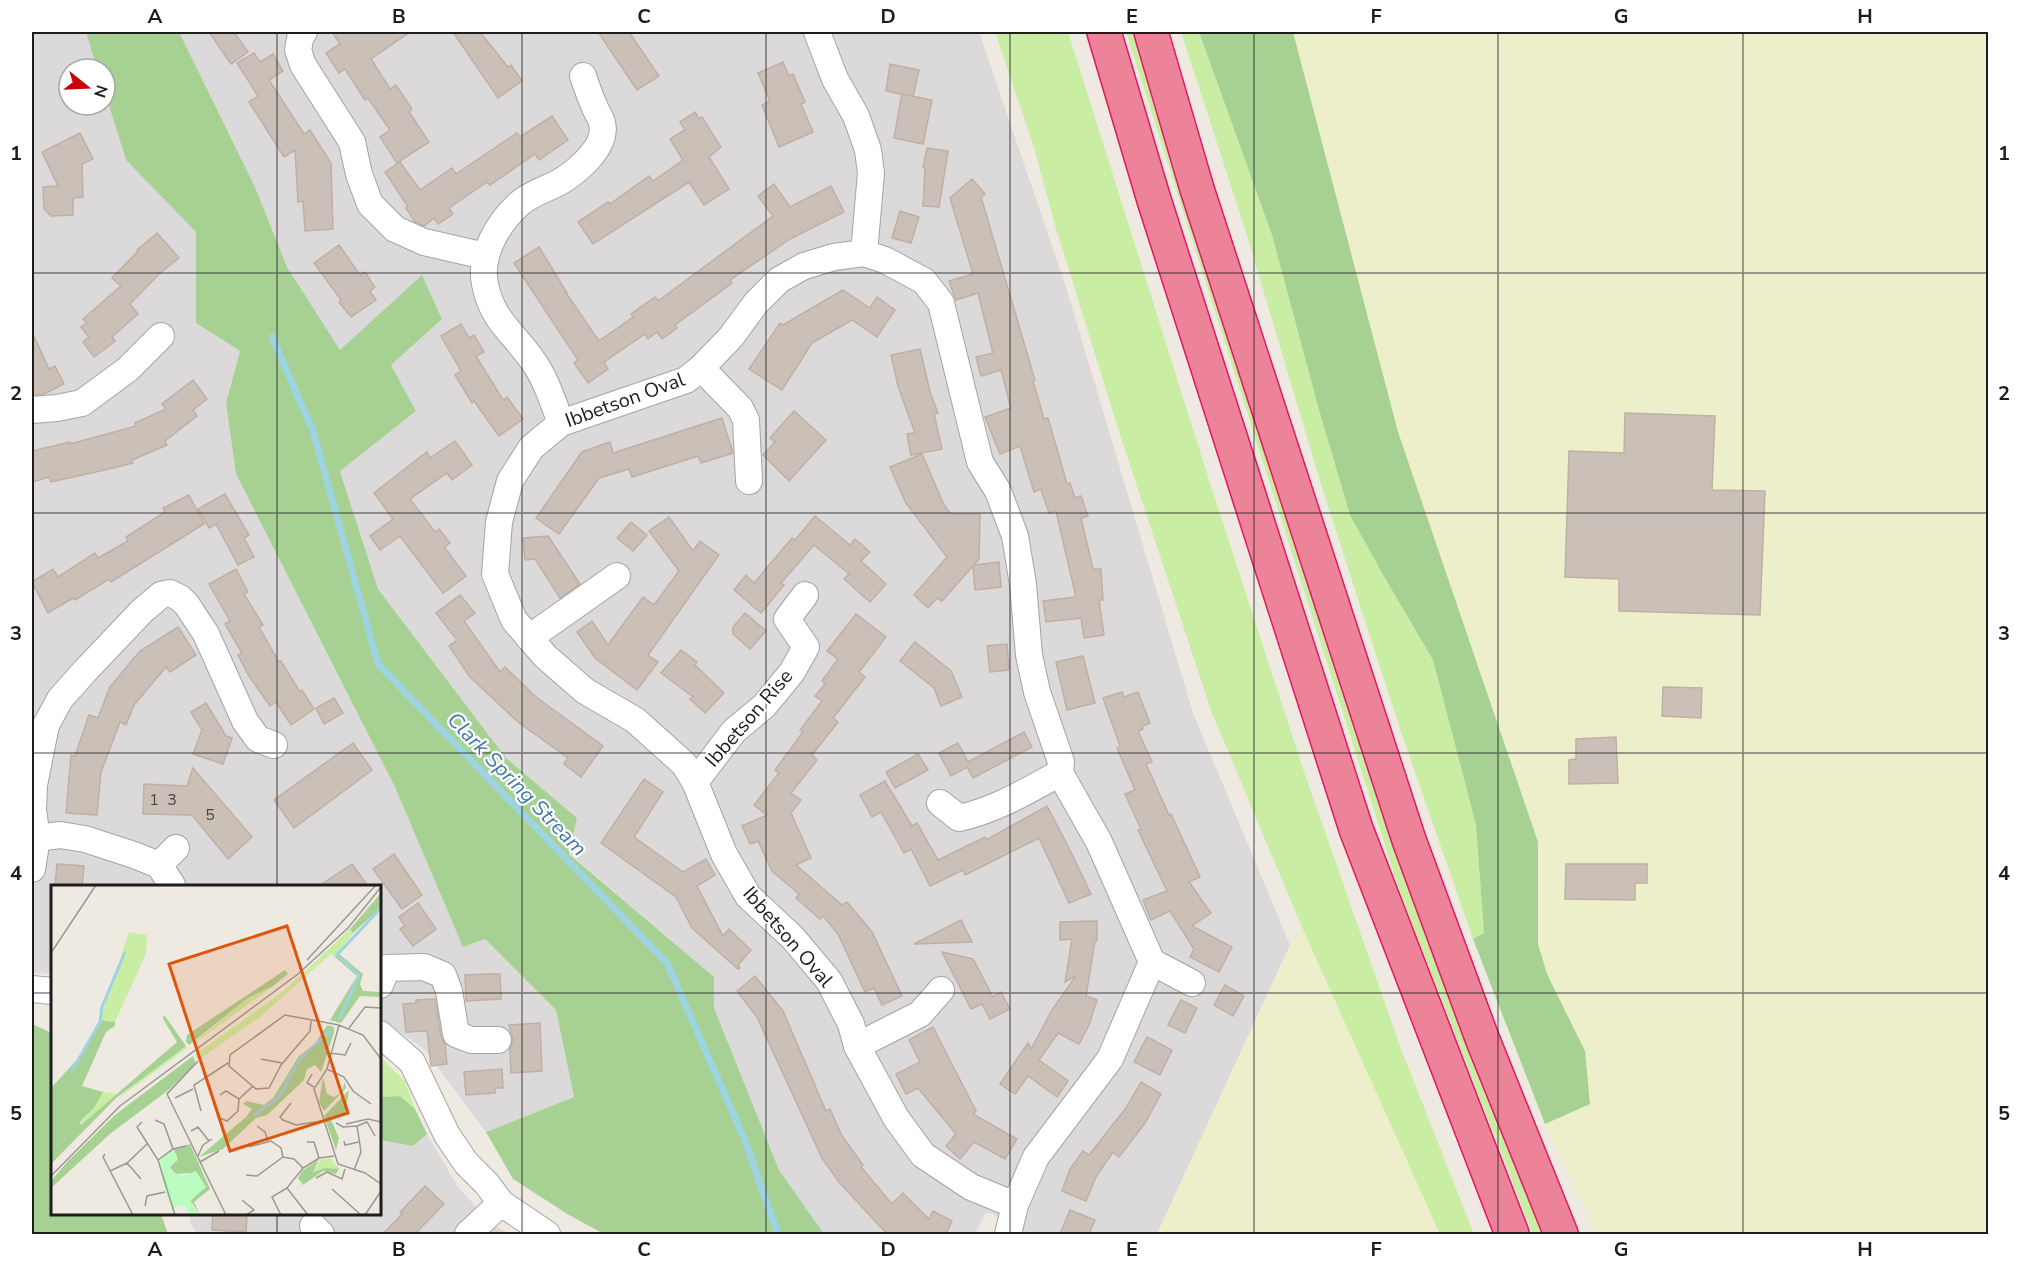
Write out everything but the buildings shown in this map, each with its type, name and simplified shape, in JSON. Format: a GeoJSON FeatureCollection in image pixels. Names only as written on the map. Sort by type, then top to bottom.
{"type":"FeatureCollection","features":[{"type":"Feature","properties":{"kind":"highway"},"geometry":{"type":"LineString","coordinates":[[1104,32],[1154,200],[1356,829],[1512,1234]]}},
{"type":"Feature","properties":{"kind":"highway"},"geometry":{"type":"LineString","coordinates":[[1151,32],[1197,189],[1409,840],[1482,1038],[1561,1234]]}},
{"type":"Feature","properties":{"kind":"street"},"geometry":{"type":"LineString","coordinates":[[304,32],[301,34],[298,50],[303,65],[352,142],[359,174],[370,204],[395,229],[424,242],[485,256]]}},
{"type":"Feature","properties":{"kind":"street"},"geometry":{"type":"LineString","coordinates":[[817,32],[836,79],[856,116],[868,150],[871,173],[864,253]]}},
{"type":"Feature","properties":{"kind":"street"},"geometry":{"type":"LineString","coordinates":[[561,423],[549,391],[533,360],[509,333],[494,311],[485,283],[485,256],[498,228],[520,203],[563,180],[610,137],[583,76]]}},
{"type":"Feature","properties":{"kind":"street","name":"Ibbetson Oval"},"geometry":{"type":"LineString","coordinates":[[1015,1204],[971,1186],[923,1155],[896,1118],[857,1046],[851,1024],[829,981],[793,938],[748,896],[724,854],[695,782],[684,764],[635,720],[585,691],[545,656],[514,620],[495,574],[499,522],[510,482],[531,448],[561,423],[687,380],[731,337],[756,303],[779,280],[804,266],[834,257],[864,253],[885,260],[924,281],[941,303],[980,462],[998,491],[1015,536],[1023,584],[1029,655],[1038,692],[1061,762],[1060,773],[1099,842],[1152,962]]}},
{"type":"Feature","properties":{"kind":"street"},"geometry":{"type":"LineString","coordinates":[[32,410],[82,403],[128,369],[161,336]]}},
{"type":"Feature","properties":{"kind":"street"},"geometry":{"type":"LineString","coordinates":[[701,368],[740,408],[746,420],[749,481]]}},
{"type":"Feature","properties":{"kind":"street"},"geometry":{"type":"LineString","coordinates":[[529,638],[617,576]]}},
{"type":"Feature","properties":{"kind":"street"},"geometry":{"type":"LineString","coordinates":[[32,869],[37,838],[33,810],[39,722],[142,611],[161,595],[170,593],[187,605],[206,634],[223,668],[245,721],[258,739],[274,745]]}},
{"type":"Feature","properties":{"kind":"street","name":"Ibbetson Rise"},"geometry":{"type":"LineString","coordinates":[[695,782],[734,730],[764,706],[792,672],[806,647],[787,619],[805,595]]}},
{"type":"Feature","properties":{"kind":"street"},"geometry":{"type":"LineString","coordinates":[[940,803],[959,818],[978,814],[1007,802],[1060,773]]}},
{"type":"Feature","properties":{"kind":"street"},"geometry":{"type":"LineString","coordinates":[[37,838],[60,835],[85,839],[169,866]]}},
{"type":"Feature","properties":{"kind":"street"},"geometry":{"type":"LineString","coordinates":[[1008,1234],[1015,1204],[1036,1157],[1110,1059],[1152,962],[1192,983]]}},
{"type":"Feature","properties":{"kind":"street"},"geometry":{"type":"LineString","coordinates":[[382,969],[424,967],[442,975],[449,991],[456,1034],[471,1040],[498,1040]]}},
{"type":"Feature","properties":{"kind":"street"},"geometry":{"type":"LineString","coordinates":[[32,989],[51,991]]}},
{"type":"Feature","properties":{"kind":"street"},"geometry":{"type":"LineString","coordinates":[[857,1046],[920,1014],[941,990]]}},
{"type":"Feature","properties":{"kind":"street"},"geometry":{"type":"LineString","coordinates":[[381,1035],[412,1062],[447,1134],[466,1163],[487,1184],[501,1203],[547,1234]]}},
{"type":"Feature","properties":{"kind":"street"},"geometry":{"type":"LineString","coordinates":[[468,1234],[501,1203]]}},
{"type":"Feature","properties":{"kind":"shaded area"},"geometry":{"type":"Polygon","coordinates":[[[32,32],[86,32],[93,57],[57,57],[57,117],[113,117],[126,160],[196,232],[196,323],[240,351],[226,403],[236,474],[395,787],[463,946],[485,939],[556,1010],[574,1097],[486,1132],[424,1049],[381,1019],[381,885],[51,885],[51,974],[32,973],[32,32]]]}},
{"type":"Feature","properties":{"kind":"shaded area"},"geometry":{"type":"Polygon","coordinates":[[[179,32],[979,32],[1066,287],[1193,713],[1290,945],[1157,1234],[1022,1234],[1024,1225],[986,1212],[975,1234],[824,1234],[779,1170],[714,1008],[714,977],[569,853],[577,818],[506,758],[378,589],[340,470],[416,411],[391,365],[442,319],[422,275],[340,351],[287,267],[255,187],[179,32]]]}},
{"type":"Feature","properties":{"kind":"shaded area"},"geometry":{"type":"Polygon","coordinates":[[[427,1134],[458,1187],[493,1225],[510,1234],[197,1234],[191,1224],[190,1215],[381,1215],[381,1140],[413,1146],[427,1134]]]}},
{"type":"Feature","properties":{"kind":"green space"},"geometry":{"type":"Polygon","coordinates":[[[86,32],[179,32],[255,187],[287,267],[340,350],[422,275],[442,319],[391,365],[416,411],[340,471],[378,589],[506,758],[577,818],[569,854],[714,977],[714,1008],[779,1170],[824,1234],[604,1234],[569,1215],[513,1179],[486,1132],[574,1097],[556,1010],[485,939],[463,947],[395,787],[236,474],[226,403],[240,351],[196,323],[196,232],[126,160],[113,117],[117,117],[117,57],[93,57],[86,32]]]}},
{"type":"Feature","properties":{"kind":"green space"},"geometry":{"type":"Polygon","coordinates":[[[995,32],[1068,32],[1302,766],[1401,1049],[1474,1234],[1440,1234],[1301,925],[1212,713],[1121,438],[1055,225],[1033,144],[995,32]]]}},
{"type":"Feature","properties":{"kind":"green space"},"geometry":{"type":"Polygon","coordinates":[[[1126,32],[1136,32],[1340,684],[1411,893],[1471,1058],[1543,1234],[1533,1234],[1401,895],[1126,32]]]}},
{"type":"Feature","properties":{"kind":"green space"},"geometry":{"type":"Polygon","coordinates":[[[1181,32],[1199,32],[1272,235],[1350,515],[1433,660],[1476,825],[1484,934],[1473,939],[1400,729],[1319,478],[1245,229],[1181,32]]]}},
{"type":"Feature","properties":{"kind":"green space"},"geometry":{"type":"Polygon","coordinates":[[[1199,32],[1293,32],[1398,432],[1538,842],[1538,944],[1547,974],[1585,1051],[1590,1104],[1545,1124],[1473,939],[1484,933],[1476,825],[1433,660],[1350,515],[1272,235],[1199,32]]]}},
{"type":"Feature","properties":{"kind":"green space"},"geometry":{"type":"Polygon","coordinates":[[[1293,32],[1988,32],[1988,1234],[1596,1234],[1545,1124],[1590,1103],[1562,1005],[1547,974],[1538,944],[1538,842],[1398,432],[1293,32]]]}},
{"type":"Feature","properties":{"kind":"green space"},"geometry":{"type":"Polygon","coordinates":[[[1301,925],[1440,1234],[1157,1234],[1290,945],[1301,925]]]}},
{"type":"Feature","properties":{"kind":"green space"},"geometry":{"type":"Polygon","coordinates":[[[32,1024],[51,1033],[51,1215],[161,1215],[168,1234],[32,1234],[32,1024]]]}},
{"type":"Feature","properties":{"kind":"green space"},"geometry":{"type":"Polygon","coordinates":[[[381,1058],[405,1081],[415,1109],[400,1096],[381,1097],[381,1058]]]}},
{"type":"Feature","properties":{"kind":"green space"},"geometry":{"type":"Polygon","coordinates":[[[400,1096],[415,1109],[427,1134],[413,1146],[381,1140],[381,1097],[400,1096]]]}},
{"type":"Feature","properties":{"kind":"waterway","name":"Clark Spring Stream"},"geometry":{"type":"LineString","coordinates":[[272,337],[313,431],[378,664],[667,963],[744,1138],[778,1234]]}}]}
